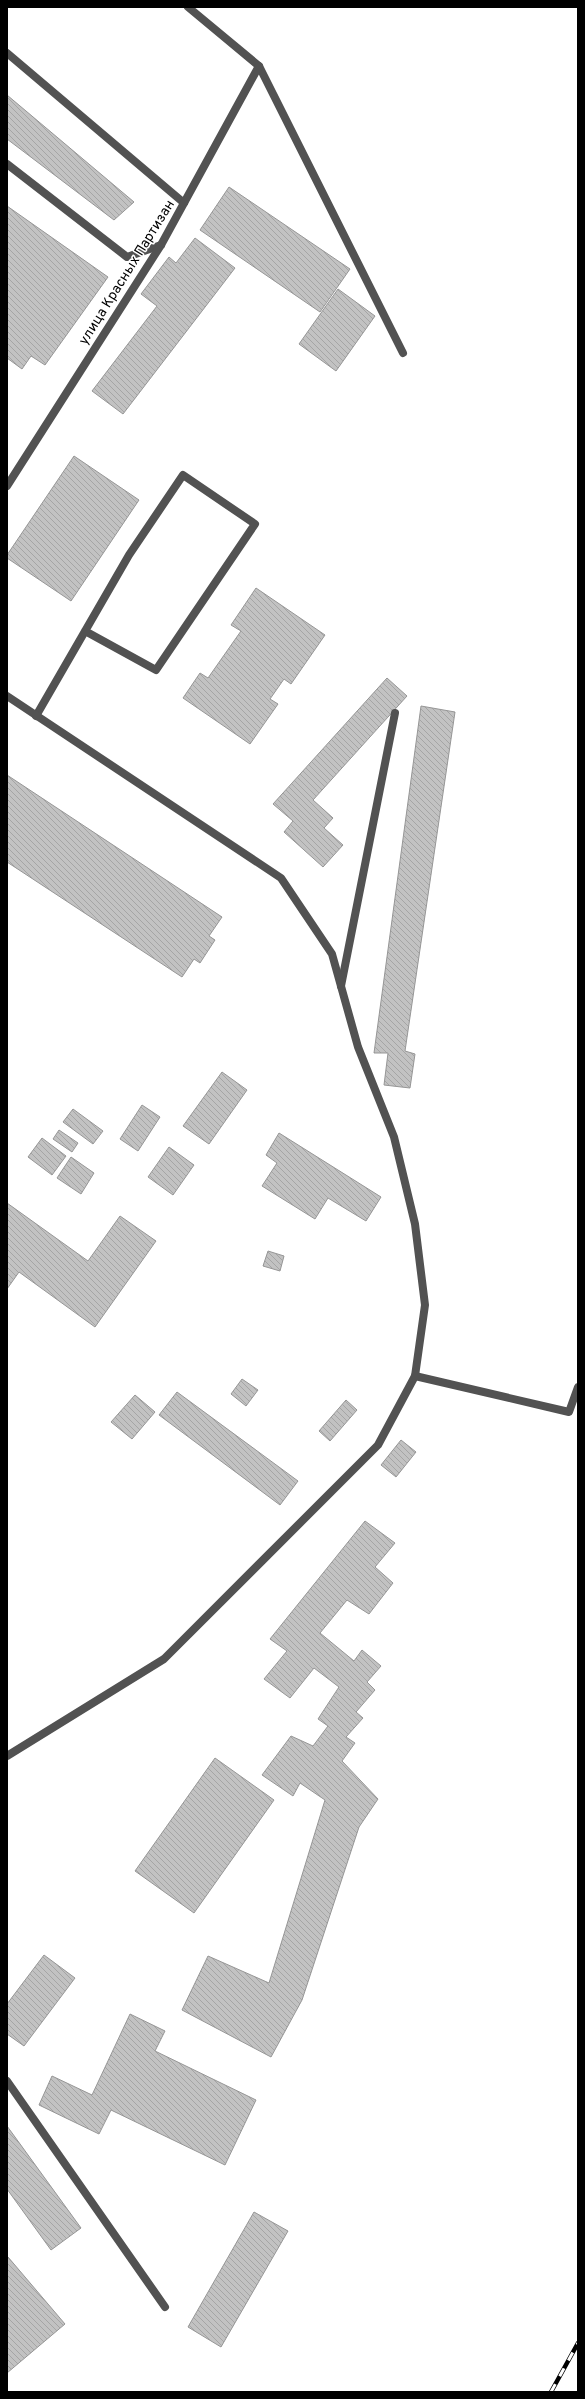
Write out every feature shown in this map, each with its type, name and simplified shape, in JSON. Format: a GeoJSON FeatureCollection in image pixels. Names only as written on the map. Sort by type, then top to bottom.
{"type":"FeatureCollection","features":[{"type":"Feature","properties":{"kind":"street"},"geometry":{"type":"LineString","coordinates":[[188,7],[259,66],[403,353]]}},
{"type":"Feature","properties":{"kind":"street"},"geometry":{"type":"LineString","coordinates":[[7,53],[184,203]]}},
{"type":"Feature","properties":{"kind":"street","name":"улица Красных Партизан"},"geometry":{"type":"LineString","coordinates":[[7,486],[161,245],[259,66]]}},
{"type":"Feature","properties":{"kind":"street"},"geometry":{"type":"LineString","coordinates":[[7,164],[126,257],[161,245]]}},
{"type":"Feature","properties":{"kind":"street"},"geometry":{"type":"LineString","coordinates":[[36,716],[85,631],[129,555],[183,475],[255,524],[156,670],[85,631]]}},
{"type":"Feature","properties":{"kind":"street"},"geometry":{"type":"LineString","coordinates":[[7,696],[281,878],[332,954],[358,1047],[394,1137],[415,1224],[424,1305],[415,1376],[378,1445],[164,1659],[7,1756]]}},
{"type":"Feature","properties":{"kind":"street"},"geometry":{"type":"LineString","coordinates":[[341,986],[395,713]]}},
{"type":"Feature","properties":{"kind":"street"},"geometry":{"type":"LineString","coordinates":[[415,1376],[569,1412],[578,1387]]}},
{"type":"Feature","properties":{"kind":"street"},"geometry":{"type":"LineString","coordinates":[[7,2082],[165,2307]]}},
{"type":"Feature","properties":{"kind":"building"},"geometry":{"type":"Polygon","coordinates":[[[7,95],[134,202],[114,220],[7,139],[7,95]]]}},
{"type":"Feature","properties":{"kind":"building"},"geometry":{"type":"Polygon","coordinates":[[[229,187],[350,269],[320,312],[200,230],[229,187]]]}},
{"type":"Feature","properties":{"kind":"building"},"geometry":{"type":"Polygon","coordinates":[[[7,206],[108,277],[45,365],[31,356],[22,369],[7,358],[7,206]]]}},
{"type":"Feature","properties":{"kind":"building"},"geometry":{"type":"Polygon","coordinates":[[[195,238],[235,268],[123,414],[92,391],[157,306],[141,294],[169,257],[176,263],[195,238]]]}},
{"type":"Feature","properties":{"kind":"building"},"geometry":{"type":"Polygon","coordinates":[[[338,289],[375,316],[336,371],[299,344],[338,289]]]}},
{"type":"Feature","properties":{"kind":"building"},"geometry":{"type":"Polygon","coordinates":[[[74,456],[139,500],[71,601],[7,558],[7,555],[74,456]]]}},
{"type":"Feature","properties":{"kind":"building"},"geometry":{"type":"Polygon","coordinates":[[[256,588],[325,635],[291,684],[284,679],[270,699],[278,704],[250,744],[183,698],[200,673],[208,678],[241,631],[231,625],[256,588]]]}},
{"type":"Feature","properties":{"kind":"building"},"geometry":{"type":"Polygon","coordinates":[[[387,678],[407,696],[313,800],[333,818],[324,828],[343,845],[323,867],[284,832],[293,821],[273,804],[387,678]]]}},
{"type":"Feature","properties":{"kind":"building"},"geometry":{"type":"Polygon","coordinates":[[[421,706],[455,712],[405,1051],[415,1054],[410,1088],[384,1085],[388,1053],[374,1053],[421,706]]]}},
{"type":"Feature","properties":{"kind":"building"},"geometry":{"type":"Polygon","coordinates":[[[7,775],[222,917],[209,936],[215,940],[200,963],[194,959],[182,977],[7,862],[7,775]]]}},
{"type":"Feature","properties":{"kind":"building"},"geometry":{"type":"Polygon","coordinates":[[[222,1072],[247,1090],[209,1144],[183,1126],[222,1072]]]}},
{"type":"Feature","properties":{"kind":"building"},"geometry":{"type":"Polygon","coordinates":[[[142,1105],[160,1117],[138,1151],[120,1139],[142,1105]]]}},
{"type":"Feature","properties":{"kind":"building"},"geometry":{"type":"Polygon","coordinates":[[[73,1109],[103,1131],[93,1144],[63,1122],[73,1109]]]}},
{"type":"Feature","properties":{"kind":"building"},"geometry":{"type":"Polygon","coordinates":[[[59,1130],[78,1143],[72,1152],[53,1139],[59,1130]]]}},
{"type":"Feature","properties":{"kind":"building"},"geometry":{"type":"Polygon","coordinates":[[[279,1133],[381,1197],[366,1221],[328,1198],[315,1219],[262,1186],[277,1163],[266,1155],[279,1133]]]}},
{"type":"Feature","properties":{"kind":"building"},"geometry":{"type":"Polygon","coordinates":[[[42,1138],[66,1156],[52,1175],[28,1157],[42,1138]]]}},
{"type":"Feature","properties":{"kind":"building"},"geometry":{"type":"Polygon","coordinates":[[[169,1147],[194,1165],[173,1195],[148,1177],[169,1147]]]}},
{"type":"Feature","properties":{"kind":"building"},"geometry":{"type":"Polygon","coordinates":[[[71,1157],[94,1173],[81,1194],[57,1178],[71,1157]]]}},
{"type":"Feature","properties":{"kind":"building"},"geometry":{"type":"Polygon","coordinates":[[[7,1203],[88,1261],[120,1216],[156,1241],[95,1327],[19,1272],[7,1289],[7,1203]]]}},
{"type":"Feature","properties":{"kind":"building"},"geometry":{"type":"Polygon","coordinates":[[[268,1251],[284,1256],[280,1271],[263,1266],[268,1251]]]}},
{"type":"Feature","properties":{"kind":"building"},"geometry":{"type":"Polygon","coordinates":[[[242,1379],[258,1390],[246,1406],[231,1394],[242,1379]]]}},
{"type":"Feature","properties":{"kind":"building"},"geometry":{"type":"Polygon","coordinates":[[[177,1392],[298,1481],[280,1505],[159,1415],[177,1392]]]}},
{"type":"Feature","properties":{"kind":"building"},"geometry":{"type":"Polygon","coordinates":[[[135,1395],[155,1412],[132,1439],[111,1422],[135,1395]]]}},
{"type":"Feature","properties":{"kind":"building"},"geometry":{"type":"Polygon","coordinates":[[[346,1400],[357,1410],[330,1441],[319,1431],[346,1400]]]}},
{"type":"Feature","properties":{"kind":"building"},"geometry":{"type":"Polygon","coordinates":[[[401,1440],[416,1452],[396,1477],[381,1465],[401,1440]]]}},
{"type":"Feature","properties":{"kind":"building"},"geometry":{"type":"Polygon","coordinates":[[[365,1521],[395,1543],[375,1567],[393,1583],[369,1614],[347,1600],[320,1633],[354,1661],[362,1650],[381,1666],[367,1682],[375,1690],[356,1712],[363,1718],[346,1737],[355,1743],[342,1761],[378,1799],[359,1827],[302,2000],[271,2057],[182,2010],[208,1956],[269,1983],[325,1800],[300,1783],[293,1796],[262,1775],[291,1736],[313,1746],[328,1726],[318,1719],[339,1687],[314,1668],[290,1698],[264,1679],[287,1651],[270,1639],[365,1521]]]}},
{"type":"Feature","properties":{"kind":"building"},"geometry":{"type":"Polygon","coordinates":[[[215,1758],[274,1800],[194,1913],[135,1871],[215,1758]]]}},
{"type":"Feature","properties":{"kind":"building"},"geometry":{"type":"Polygon","coordinates":[[[44,1955],[75,1978],[24,2046],[7,2034],[7,2004],[44,1955]]]}},
{"type":"Feature","properties":{"kind":"building"},"geometry":{"type":"Polygon","coordinates":[[[130,2014],[165,2031],[155,2051],[256,2100],[225,2165],[111,2110],[99,2134],[39,2105],[52,2076],[92,2095],[130,2014]]]}},
{"type":"Feature","properties":{"kind":"building"},"geometry":{"type":"Polygon","coordinates":[[[7,2126],[81,2228],[51,2250],[7,2189],[7,2126]]]}},
{"type":"Feature","properties":{"kind":"building"},"geometry":{"type":"Polygon","coordinates":[[[254,2212],[288,2231],[221,2347],[188,2327],[254,2212]]]}},
{"type":"Feature","properties":{"kind":"building"},"geometry":{"type":"Polygon","coordinates":[[[8,2257],[65,2324],[7,2373],[7,2258],[8,2257]]]}},
{"type":"Feature","properties":{"kind":"railway"},"geometry":{"type":"LineString","coordinates":[[551,2392],[578,2343]]}}]}
